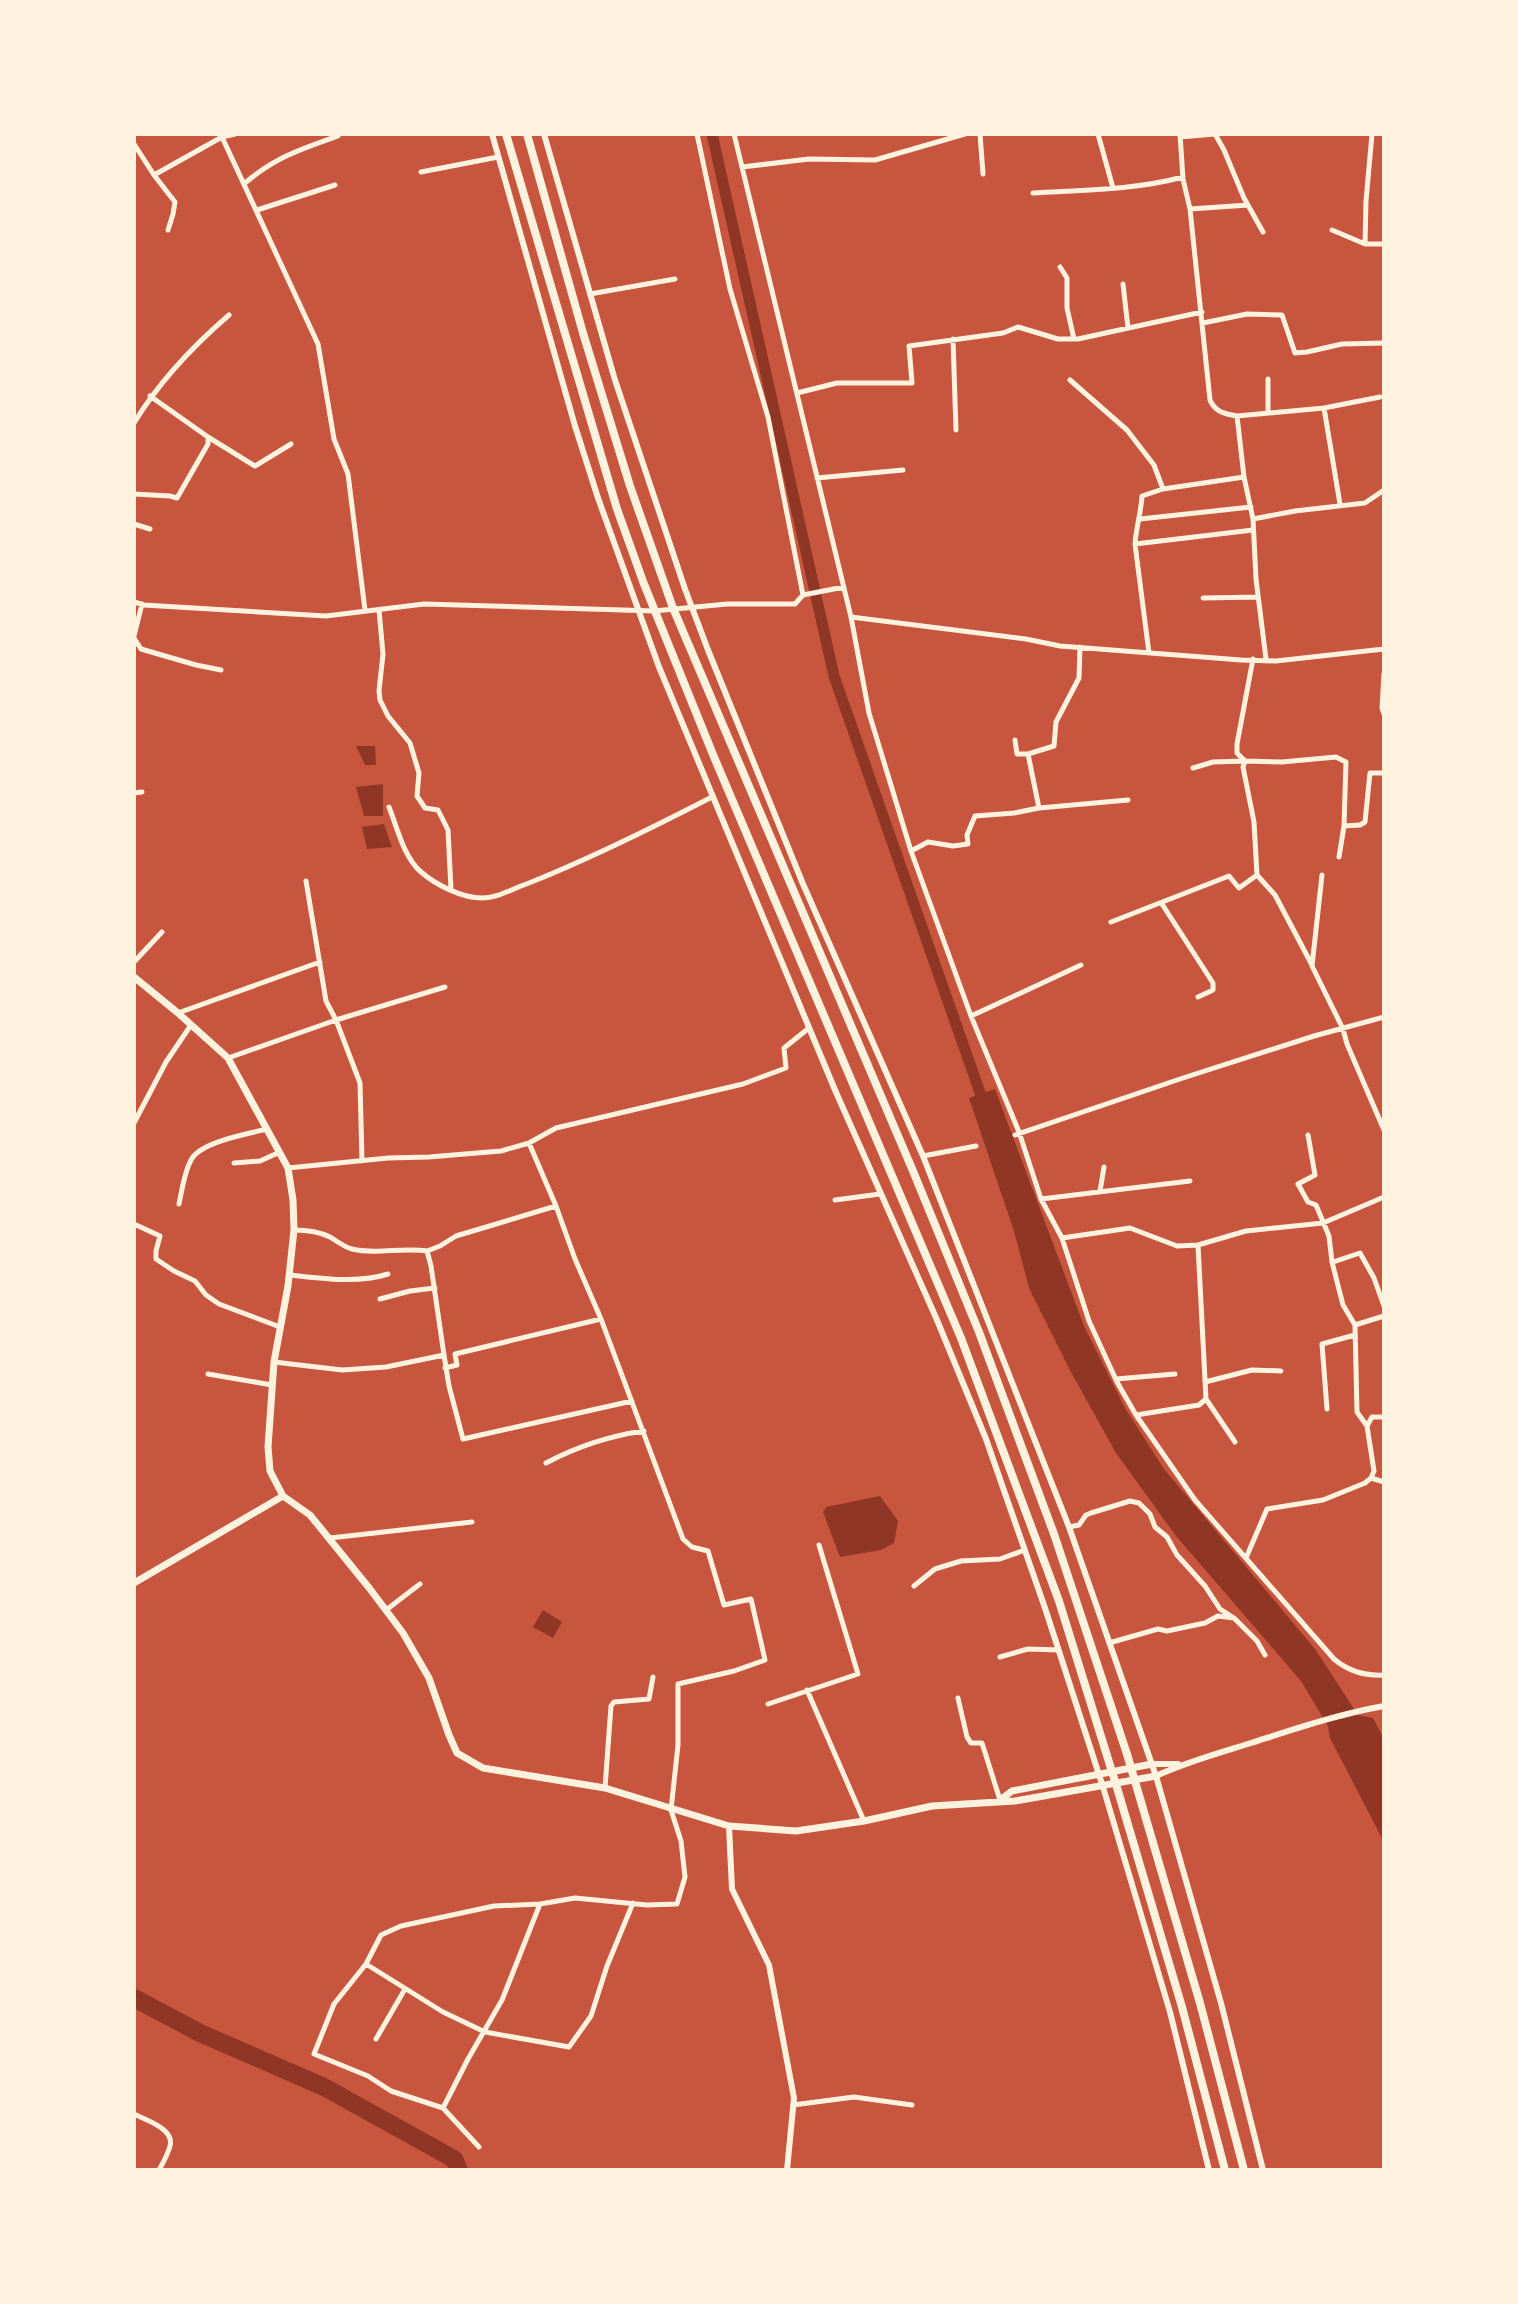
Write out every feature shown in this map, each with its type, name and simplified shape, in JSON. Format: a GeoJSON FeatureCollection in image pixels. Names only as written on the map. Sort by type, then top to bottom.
{"type":"FeatureCollection","features":[{"type":"Feature","properties":{"kind":"highway"},"geometry":{"type":"LineString","coordinates":[[506,134],[617,509],[654,611],[961,1338],[1059,1601],[1182,2007],[1225,2170]]}},
{"type":"Feature","properties":{"kind":"highway"},"geometry":{"type":"LineString","coordinates":[[527,134],[587,348],[630,486],[673,608],[913,1171],[979,1332],[1054,1534],[1127,1754],[1200,2003],[1244,2170]]}},
{"type":"Feature","properties":{"kind":"main road"},"geometry":{"type":"LineString","coordinates":[[134,977],[228,1058],[288,1168],[294,1230],[274,1362],[268,1447],[270,1471],[283,1496],[310,1515],[330,1538],[417,1655],[429,1678],[457,1753],[483,1768],[605,1788],[729,1826],[796,1831],[864,1821],[932,1806],[1015,1801],[1156,1776]]}},
{"type":"Feature","properties":{"kind":"main road"},"geometry":{"type":"LineString","coordinates":[[134,1583],[283,1496]]}},
{"type":"Feature","properties":{"kind":"main road"},"geometry":{"type":"LineString","coordinates":[[1000,1800],[1012,1791],[1152,1764]]}},
{"type":"Feature","properties":{"kind":"street"},"geometry":{"type":"LineString","coordinates":[[154,175],[222,137],[235,134]]}},
{"type":"Feature","properties":{"kind":"street"},"geometry":{"type":"LineString","coordinates":[[492,134],[575,426],[659,667],[809,1028],[986,1439],[1103,1787],[1170,2012],[1209,2170]]}},
{"type":"Feature","properties":{"kind":"street"},"geometry":{"type":"LineString","coordinates":[[544,134],[619,393],[692,606],[771,808],[923,1156],[1069,1527],[1156,1776],[1221,2003],[1263,2170]]}},
{"type":"Feature","properties":{"kind":"street"},"geometry":{"type":"LineString","coordinates":[[134,602],[326,616],[424,604],[654,611],[692,606],[799,602],[803,595],[768,417],[730,289],[697,134]]}},
{"type":"Feature","properties":{"kind":"street"},"geometry":{"type":"LineString","coordinates":[[734,134],[851,617],[869,713],[911,851],[1041,1199],[1062,1238],[1089,1321],[1136,1415],[1195,1500],[1341,1665],[1371,1676],[1384,1675]]}},
{"type":"Feature","properties":{"kind":"street"},"geometry":{"type":"LineString","coordinates":[[742,167],[809,159],[875,160],[965,134]]}},
{"type":"Feature","properties":{"kind":"street"},"geometry":{"type":"LineString","coordinates":[[980,134],[983,174]]}},
{"type":"Feature","properties":{"kind":"street"},"geometry":{"type":"LineString","coordinates":[[1098,134],[1113,188]]}},
{"type":"Feature","properties":{"kind":"street"},"geometry":{"type":"LineString","coordinates":[[1263,232],[1215,134],[1180,135],[1213,407],[1223,414],[1237,416],[1324,408],[1380,397]]}},
{"type":"Feature","properties":{"kind":"street"},"geometry":{"type":"LineString","coordinates":[[1365,244],[1372,134]]}},
{"type":"Feature","properties":{"kind":"street"},"geometry":{"type":"LineString","coordinates":[[245,183],[288,154],[340,135]]}},
{"type":"Feature","properties":{"kind":"street"},"geometry":{"type":"LineString","coordinates":[[222,137],[318,344],[334,439],[348,474],[365,610]]}},
{"type":"Feature","properties":{"kind":"street"},"geometry":{"type":"LineString","coordinates":[[134,144],[175,202],[168,230]]}},
{"type":"Feature","properties":{"kind":"street"},"geometry":{"type":"LineString","coordinates":[[421,172],[498,157]]}},
{"type":"Feature","properties":{"kind":"street"},"geometry":{"type":"LineString","coordinates":[[1033,193],[1161,183],[1183,177]]}},
{"type":"Feature","properties":{"kind":"street"},"geometry":{"type":"LineString","coordinates":[[257,210],[335,185]]}},
{"type":"Feature","properties":{"kind":"street"},"geometry":{"type":"LineString","coordinates":[[1190,209],[1248,205]]}},
{"type":"Feature","properties":{"kind":"street"},"geometry":{"type":"LineString","coordinates":[[1332,230],[1365,244],[1384,244]]}},
{"type":"Feature","properties":{"kind":"street"},"geometry":{"type":"LineString","coordinates":[[1060,267],[1067,278],[1067,308],[1074,339]]}},
{"type":"Feature","properties":{"kind":"street"},"geometry":{"type":"LineString","coordinates":[[590,294],[675,279]]}},
{"type":"Feature","properties":{"kind":"street"},"geometry":{"type":"LineString","coordinates":[[1123,284],[1128,328]]}},
{"type":"Feature","properties":{"kind":"street"},"geometry":{"type":"LineString","coordinates":[[797,393],[837,383],[912,383],[909,346],[1003,333],[1018,327],[1058,339],[1074,339],[1202,312]]}},
{"type":"Feature","properties":{"kind":"street"},"geometry":{"type":"LineString","coordinates":[[1203,323],[1247,314],[1282,315],[1295,353],[1342,344],[1384,343]]}},
{"type":"Feature","properties":{"kind":"street"},"geometry":{"type":"LineString","coordinates":[[134,423],[150,396],[229,315]]}},
{"type":"Feature","properties":{"kind":"street"},"geometry":{"type":"LineString","coordinates":[[953,339],[956,430]]}},
{"type":"Feature","properties":{"kind":"street"},"geometry":{"type":"LineString","coordinates":[[1268,379],[1268,412]]}},
{"type":"Feature","properties":{"kind":"street"},"geometry":{"type":"LineString","coordinates":[[1070,380],[1127,430],[1154,465],[1163,489]]}},
{"type":"Feature","properties":{"kind":"street"},"geometry":{"type":"LineString","coordinates":[[150,396],[255,466],[291,444]]}},
{"type":"Feature","properties":{"kind":"street"},"geometry":{"type":"LineString","coordinates":[[1324,408],[1340,504]]}},
{"type":"Feature","properties":{"kind":"street"},"geometry":{"type":"LineString","coordinates":[[1237,416],[1244,477],[1253,519],[1266,659]]}},
{"type":"Feature","properties":{"kind":"street"},"geometry":{"type":"LineString","coordinates":[[134,494],[177,498],[205,450],[208,437]]}},
{"type":"Feature","properties":{"kind":"street"},"geometry":{"type":"LineString","coordinates":[[817,478],[903,470]]}},
{"type":"Feature","properties":{"kind":"street"},"geometry":{"type":"LineString","coordinates":[[1149,653],[1135,544],[1142,496],[1163,489],[1244,477]]}},
{"type":"Feature","properties":{"kind":"street"},"geometry":{"type":"LineString","coordinates":[[1253,519],[1340,504],[1365,503],[1384,490]]}},
{"type":"Feature","properties":{"kind":"street"},"geometry":{"type":"LineString","coordinates":[[1140,519],[1251,507]]}},
{"type":"Feature","properties":{"kind":"street"},"geometry":{"type":"LineString","coordinates":[[134,524],[150,529]]}},
{"type":"Feature","properties":{"kind":"street"},"geometry":{"type":"LineString","coordinates":[[1135,544],[1253,530]]}},
{"type":"Feature","properties":{"kind":"street"},"geometry":{"type":"LineString","coordinates":[[803,595],[844,587]]}},
{"type":"Feature","properties":{"kind":"street"},"geometry":{"type":"LineString","coordinates":[[1203,598],[1258,597]]}},
{"type":"Feature","properties":{"kind":"street"},"geometry":{"type":"LineString","coordinates":[[142,604],[134,637],[141,649],[221,670]]}},
{"type":"Feature","properties":{"kind":"street"},"geometry":{"type":"LineString","coordinates":[[379,610],[383,654],[380,700],[388,716],[410,743],[419,773],[417,796],[425,808],[438,810],[446,825],[451,889]]}},
{"type":"Feature","properties":{"kind":"street"},"geometry":{"type":"LineString","coordinates":[[851,617],[1080,647],[1276,661],[1384,649]]}},
{"type":"Feature","properties":{"kind":"street"},"geometry":{"type":"LineString","coordinates":[[1015,740],[1017,754],[1054,746],[1056,722],[1079,678],[1080,647]]}},
{"type":"Feature","properties":{"kind":"street"},"geometry":{"type":"LineString","coordinates":[[1245,761],[1237,753],[1237,744],[1253,659]]}},
{"type":"Feature","properties":{"kind":"street"},"geometry":{"type":"LineString","coordinates":[[1384,674],[1384,714]]}},
{"type":"Feature","properties":{"kind":"street"},"geometry":{"type":"LineString","coordinates":[[1028,754],[1039,808]]}},
{"type":"Feature","properties":{"kind":"street"},"geometry":{"type":"LineString","coordinates":[[1193,768],[1213,762],[1342,759],[1346,762],[1344,826],[1339,857]]}},
{"type":"Feature","properties":{"kind":"street"},"geometry":{"type":"LineString","coordinates":[[1245,761],[1243,767],[1254,822],[1257,875],[1275,895],[1312,966],[1343,1029],[1384,1130]]}},
{"type":"Feature","properties":{"kind":"street"},"geometry":{"type":"LineString","coordinates":[[1344,826],[1365,822],[1370,773],[1384,773]]}},
{"type":"Feature","properties":{"kind":"street"},"geometry":{"type":"LineString","coordinates":[[134,793],[142,792]]}},
{"type":"Feature","properties":{"kind":"street"},"geometry":{"type":"LineString","coordinates":[[389,807],[409,856],[419,871],[465,895],[483,898],[497,895],[642,833],[712,797]]}},
{"type":"Feature","properties":{"kind":"street"},"geometry":{"type":"LineString","coordinates":[[911,851],[928,842],[953,846],[968,844],[967,835],[975,816],[1128,800]]}},
{"type":"Feature","properties":{"kind":"street"},"geometry":{"type":"LineString","coordinates":[[1111,922],[1229,876],[1239,888],[1257,875]]}},
{"type":"Feature","properties":{"kind":"street"},"geometry":{"type":"LineString","coordinates":[[1312,966],[1322,875]]}},
{"type":"Feature","properties":{"kind":"street"},"geometry":{"type":"LineString","coordinates":[[306,881],[326,1001],[360,1083],[362,1161]]}},
{"type":"Feature","properties":{"kind":"street"},"geometry":{"type":"LineString","coordinates":[[1162,904],[1213,983],[1213,990],[1198,997]]}},
{"type":"Feature","properties":{"kind":"street"},"geometry":{"type":"LineString","coordinates":[[134,962],[162,932]]}},
{"type":"Feature","properties":{"kind":"street"},"geometry":{"type":"LineString","coordinates":[[178,1013],[320,962]]}},
{"type":"Feature","properties":{"kind":"street"},"geometry":{"type":"LineString","coordinates":[[971,1016],[1081,965]]}},
{"type":"Feature","properties":{"kind":"street"},"geometry":{"type":"LineString","coordinates":[[228,1058],[336,1020],[445,987]]}},
{"type":"Feature","properties":{"kind":"street"},"geometry":{"type":"LineString","coordinates":[[1017,1134],[1183,1078],[1384,1017]]}},
{"type":"Feature","properties":{"kind":"street"},"geometry":{"type":"LineString","coordinates":[[134,1123],[166,1062],[191,1025]]}},
{"type":"Feature","properties":{"kind":"street"},"geometry":{"type":"LineString","coordinates":[[288,1168],[501,1151],[529,1143],[556,1128],[743,1084],[786,1068],[784,1048],[809,1028]]}},
{"type":"Feature","properties":{"kind":"street"},"geometry":{"type":"LineString","coordinates":[[179,1204],[191,1159],[200,1149],[267,1129]]}},
{"type":"Feature","properties":{"kind":"street"},"geometry":{"type":"LineString","coordinates":[[1246,1559],[1267,1509],[1323,1500],[1365,1483],[1374,1471],[1367,1426],[1357,1412],[1355,1325],[1343,1305],[1329,1236],[1316,1205],[1308,1202],[1298,1184],[1315,1175],[1308,1135]]}},
{"type":"Feature","properties":{"kind":"street"},"geometry":{"type":"LineString","coordinates":[[479,2147],[443,2108],[391,2091],[368,2076],[314,2054],[334,2004],[366,1964],[381,1935],[401,1926],[494,1906],[540,1904],[575,1898],[647,1905],[677,1904],[685,1877],[681,1841],[671,1810],[678,1745],[678,1684],[765,1660],[751,1599],[724,1605],[708,1551],[692,1547],[683,1539],[601,1319],[529,1143]]}},
{"type":"Feature","properties":{"kind":"street"},"geometry":{"type":"LineString","coordinates":[[923,1156],[976,1146]]}},
{"type":"Feature","properties":{"kind":"street"},"geometry":{"type":"LineString","coordinates":[[234,1163],[260,1161],[280,1152]]}},
{"type":"Feature","properties":{"kind":"street"},"geometry":{"type":"LineString","coordinates":[[1100,1191],[1104,1167]]}},
{"type":"Feature","properties":{"kind":"street"},"geometry":{"type":"LineString","coordinates":[[1041,1199],[1190,1181]]}},
{"type":"Feature","properties":{"kind":"street"},"geometry":{"type":"LineString","coordinates":[[835,1200],[880,1194]]}},
{"type":"Feature","properties":{"kind":"street"},"geometry":{"type":"LineString","coordinates":[[1062,1238],[1130,1228],[1177,1246],[1198,1245],[1246,1231],[1323,1223],[1384,1197]]}},
{"type":"Feature","properties":{"kind":"street"},"geometry":{"type":"LineString","coordinates":[[294,1230],[311,1230],[350,1249],[427,1251],[456,1236],[556,1206]]}},
{"type":"Feature","properties":{"kind":"street"},"geometry":{"type":"LineString","coordinates":[[134,1224],[160,1236],[156,1259],[195,1281],[211,1300],[280,1327]]}},
{"type":"Feature","properties":{"kind":"street"},"geometry":{"type":"LineString","coordinates":[[1198,1245],[1206,1399],[1235,1442]]}},
{"type":"Feature","properties":{"kind":"street"},"geometry":{"type":"LineString","coordinates":[[427,1251],[445,1368],[463,1439],[632,1401]]}},
{"type":"Feature","properties":{"kind":"street"},"geometry":{"type":"LineString","coordinates":[[1332,1262],[1360,1253],[1374,1278],[1384,1306]]}},
{"type":"Feature","properties":{"kind":"street"},"geometry":{"type":"LineString","coordinates":[[288,1275],[326,1279],[375,1278],[388,1274]]}},
{"type":"Feature","properties":{"kind":"street"},"geometry":{"type":"LineString","coordinates":[[380,1299],[435,1288]]}},
{"type":"Feature","properties":{"kind":"street"},"geometry":{"type":"LineString","coordinates":[[1355,1325],[1384,1316]]}},
{"type":"Feature","properties":{"kind":"street"},"geometry":{"type":"LineString","coordinates":[[445,1368],[457,1365],[455,1354],[601,1319]]}},
{"type":"Feature","properties":{"kind":"street"},"geometry":{"type":"LineString","coordinates":[[1327,1409],[1322,1344],[1355,1335]]}},
{"type":"Feature","properties":{"kind":"street"},"geometry":{"type":"LineString","coordinates":[[274,1362],[342,1370],[386,1367],[444,1355]]}},
{"type":"Feature","properties":{"kind":"street"},"geometry":{"type":"LineString","coordinates":[[1205,1382],[1252,1370],[1281,1371]]}},
{"type":"Feature","properties":{"kind":"street"},"geometry":{"type":"LineString","coordinates":[[208,1374],[273,1386]]}},
{"type":"Feature","properties":{"kind":"street"},"geometry":{"type":"LineString","coordinates":[[1116,1379],[1175,1374]]}},
{"type":"Feature","properties":{"kind":"street"},"geometry":{"type":"LineString","coordinates":[[1136,1415],[1199,1405],[1206,1399]]}},
{"type":"Feature","properties":{"kind":"street"},"geometry":{"type":"LineString","coordinates":[[1367,1426],[1372,1417],[1384,1417]]}},
{"type":"Feature","properties":{"kind":"street"},"geometry":{"type":"LineString","coordinates":[[546,1463],[574,1449],[613,1436],[644,1431]]}},
{"type":"Feature","properties":{"kind":"street"},"geometry":{"type":"LineString","coordinates":[[1371,1478],[1384,1482]]}},
{"type":"Feature","properties":{"kind":"street"},"geometry":{"type":"LineString","coordinates":[[1069,1527],[1079,1525],[1091,1513],[1130,1501],[1139,1503],[1220,1609],[1257,1641],[1265,1655]]}},
{"type":"Feature","properties":{"kind":"street"},"geometry":{"type":"LineString","coordinates":[[330,1538],[472,1522]]}},
{"type":"Feature","properties":{"kind":"street"},"geometry":{"type":"LineString","coordinates":[[768,1704],[858,1674],[819,1545]]}},
{"type":"Feature","properties":{"kind":"street"},"geometry":{"type":"LineString","coordinates":[[914,1586],[935,1569],[961,1561],[1000,1559],[1025,1550]]}},
{"type":"Feature","properties":{"kind":"street"},"geometry":{"type":"LineString","coordinates":[[386,1610],[420,1584]]}},
{"type":"Feature","properties":{"kind":"street"},"geometry":{"type":"LineString","coordinates":[[1109,1643],[1158,1629],[1167,1631],[1205,1623],[1218,1616],[1234,1618]]}},
{"type":"Feature","properties":{"kind":"street"},"geometry":{"type":"LineString","coordinates":[[1000,1657],[1028,1649],[1059,1650]]}},
{"type":"Feature","properties":{"kind":"street"},"geometry":{"type":"LineString","coordinates":[[605,1788],[611,1706],[614,1702],[649,1699],[653,1677]]}},
{"type":"Feature","properties":{"kind":"street"},"geometry":{"type":"LineString","coordinates":[[807,1690],[864,1821]]}},
{"type":"Feature","properties":{"kind":"street"},"geometry":{"type":"LineString","coordinates":[[958,1698],[967,1737],[971,1743],[982,1743],[1000,1800]]}},
{"type":"Feature","properties":{"kind":"street"},"geometry":{"type":"LineString","coordinates":[[1156,1776],[1182,1764],[1384,1706]]}},
{"type":"Feature","properties":{"kind":"street"},"geometry":{"type":"LineString","coordinates":[[1152,1764],[1182,1764]]}},
{"type":"Feature","properties":{"kind":"street"},"geometry":{"type":"LineString","coordinates":[[729,1826],[732,1889],[769,1965],[794,2098],[787,2170]]}},
{"type":"Feature","properties":{"kind":"street"},"geometry":{"type":"LineString","coordinates":[[366,1964],[443,2012],[485,2032],[569,2047],[591,2016],[607,1966],[633,1903]]}},
{"type":"Feature","properties":{"kind":"street"},"geometry":{"type":"LineString","coordinates":[[443,2108],[502,2000],[540,1904]]}},
{"type":"Feature","properties":{"kind":"street"},"geometry":{"type":"LineString","coordinates":[[376,2039],[405,1989]]}},
{"type":"Feature","properties":{"kind":"street"},"geometry":{"type":"LineString","coordinates":[[793,2105],[854,2097],[912,2105]]}},
{"type":"Feature","properties":{"kind":"street"},"geometry":{"type":"LineString","coordinates":[[134,2114],[170,2136],[172,2144],[159,2170]]}},
{"type":"Feature","properties":{"kind":"shaded area"},"geometry":{"type":"Polygon","coordinates":[[[356,746],[375,746],[376,765],[365,765],[356,746]]]}},
{"type":"Feature","properties":{"kind":"shaded area"},"geometry":{"type":"Polygon","coordinates":[[[383,784],[383,816],[364,816],[356,787],[383,784]]]}},
{"type":"Feature","properties":{"kind":"shaded area"},"geometry":{"type":"Polygon","coordinates":[[[384,824],[392,847],[367,849],[362,827],[384,824]]]}},
{"type":"Feature","properties":{"kind":"shaded area"},"geometry":{"type":"Polygon","coordinates":[[[995,1089],[1084,1326],[1125,1408],[1164,1469],[1315,1649],[1358,1715],[1373,1718],[1384,1739],[1384,1842],[1330,1738],[1328,1726],[1301,1681],[1176,1536],[1116,1453],[1071,1372],[1029,1288],[1014,1231],[969,1098],[995,1089]]]}},
{"type":"Feature","properties":{"kind":"shaded area"},"geometry":{"type":"Polygon","coordinates":[[[880,1496],[898,1521],[894,1543],[881,1550],[840,1557],[823,1512],[826,1507],[880,1496]]]}},
{"type":"Feature","properties":{"kind":"shaded area"},"geometry":{"type":"Polygon","coordinates":[[[543,1610],[562,1622],[553,1638],[533,1627],[543,1610]]]}},
{"type":"Feature","properties":{"kind":"waterway"},"geometry":{"type":"LineString","coordinates":[[712,134],[834,676],[985,1107]]}},
{"type":"Feature","properties":{"kind":"waterway"},"geometry":{"type":"LineString","coordinates":[[134,1998],[200,2033],[324,2087],[454,2159],[459,2170]]}}]}
